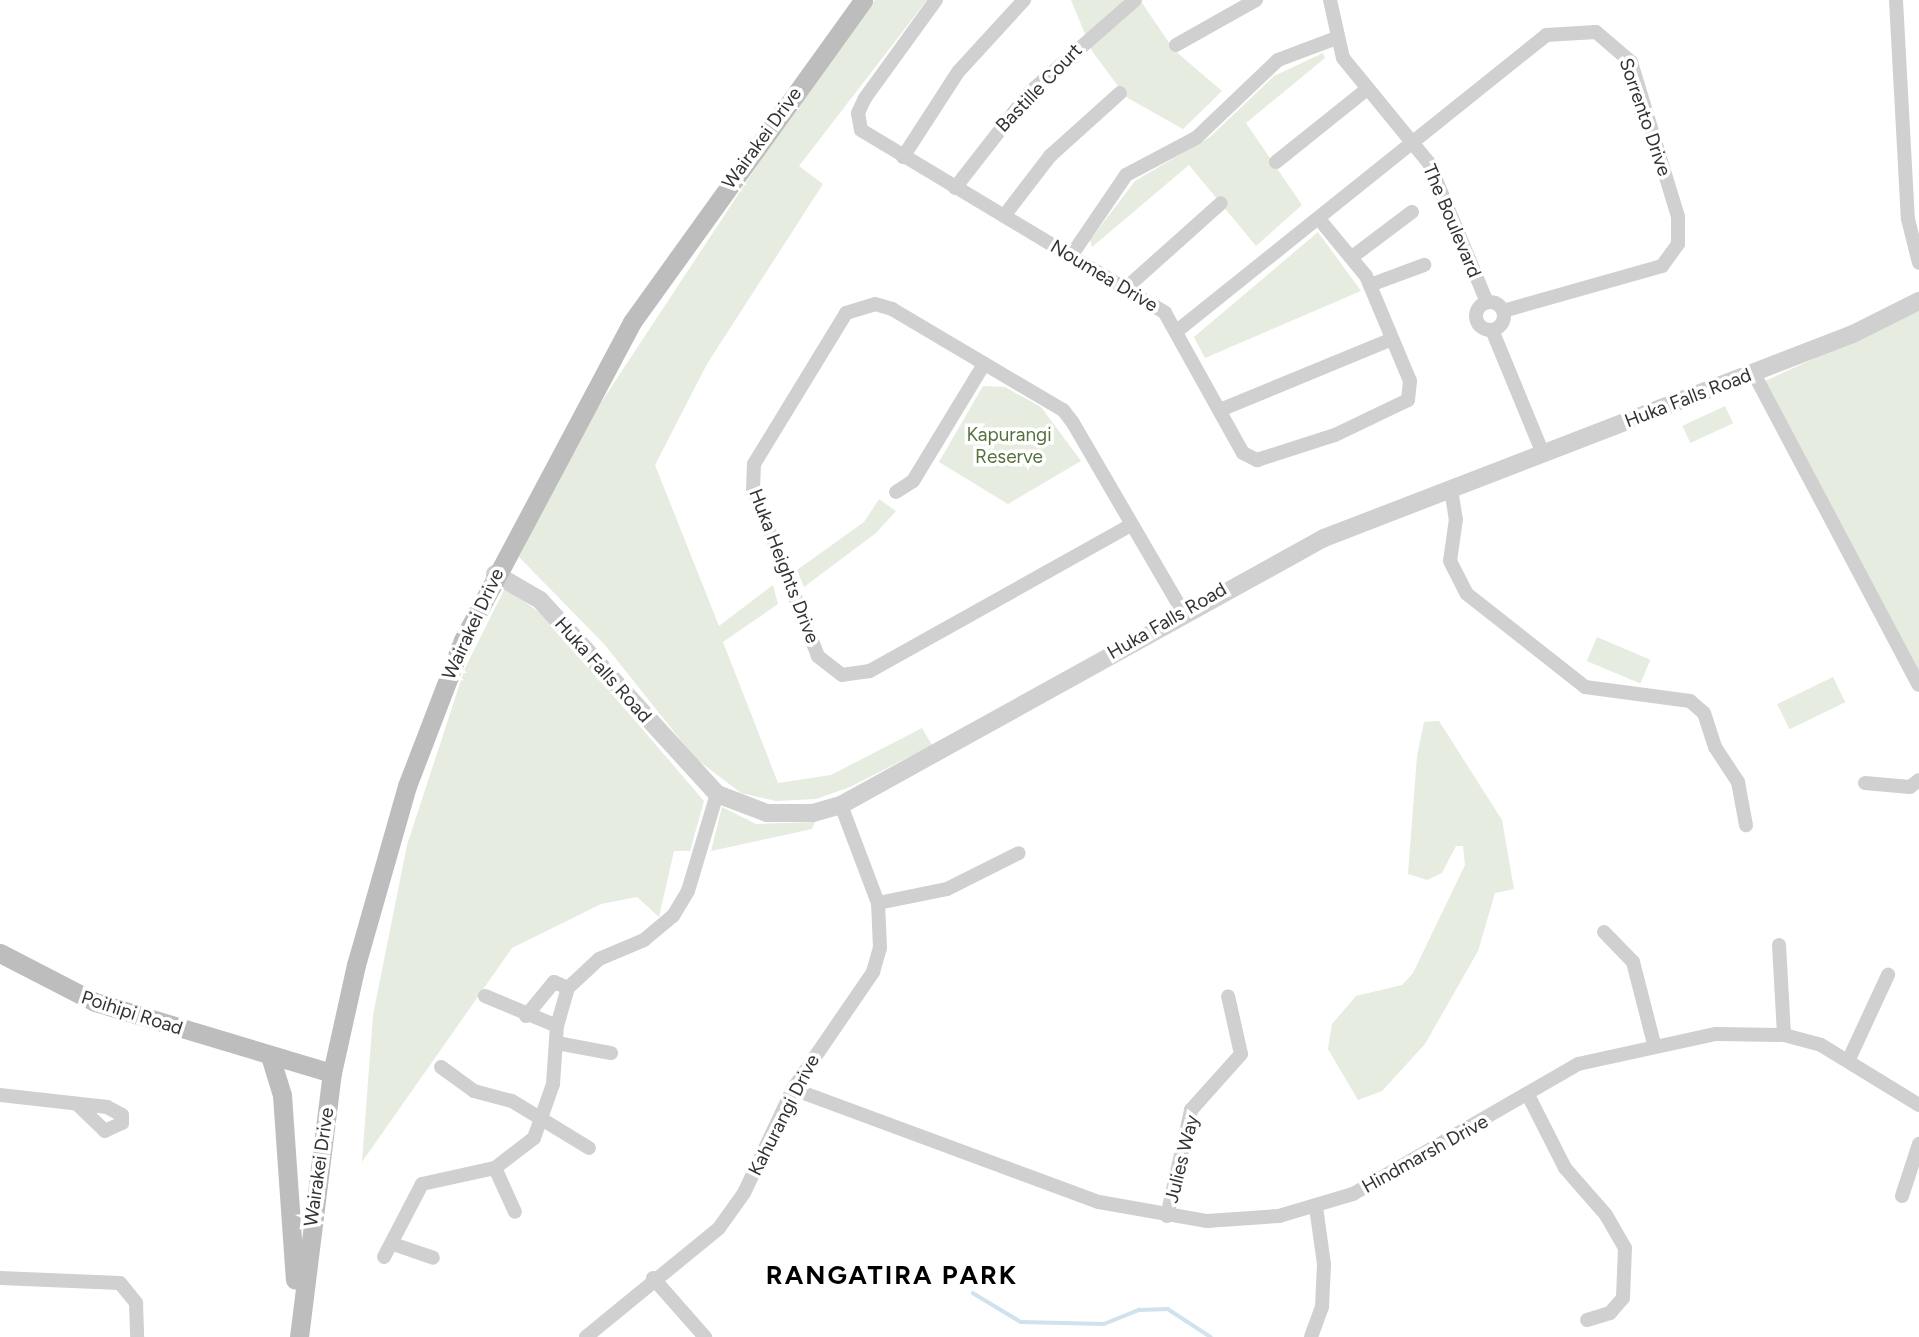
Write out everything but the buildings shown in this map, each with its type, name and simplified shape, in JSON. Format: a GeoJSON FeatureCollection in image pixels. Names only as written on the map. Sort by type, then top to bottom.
{"type":"FeatureCollection","features":[{"type":"Feature","properties":{"kind":"main road","name":"Wairakei Drive"},"geometry":{"type":"LineString","coordinates":[[299,1334],[332,1073],[373,896],[407,786],[495,574],[632,322],[863,0]]}},
{"type":"Feature","properties":{"kind":"main road","name":"Poihipi Road"},"geometry":{"type":"LineString","coordinates":[[0,953],[95,1002],[332,1073]]}},
{"type":"Feature","properties":{"kind":"main road"},"geometry":{"type":"LineString","coordinates":[[270,1056],[282,1095],[299,1334]]}},
{"type":"Feature","properties":{"kind":"street","name":"Noumea Drive"},"geometry":{"type":"LineString","coordinates":[[936,0],[858,113],[867,136],[1165,313],[1243,453],[1265,461],[1400,409],[1410,381],[1370,285],[1352,257],[1319,219]]}},
{"type":"Feature","properties":{"kind":"street"},"geometry":{"type":"LineString","coordinates":[[902,157],[958,72],[1024,0]]}},
{"type":"Feature","properties":{"kind":"street","name":"Bastille Court"},"geometry":{"type":"LineString","coordinates":[[955,188],[1030,93],[1135,0]]}},
{"type":"Feature","properties":{"kind":"street"},"geometry":{"type":"LineString","coordinates":[[1176,45],[1256,0]]}},
{"type":"Feature","properties":{"kind":"street"},"geometry":{"type":"LineString","coordinates":[[1177,331],[1413,143],[1366,90],[1334,39],[1330,0]]}},
{"type":"Feature","properties":{"kind":"street"},"geometry":{"type":"LineString","coordinates":[[1896,0],[1908,219],[1919,263]]}},
{"type":"Feature","properties":{"kind":"street","name":"Sorrento Drive"},"geometry":{"type":"LineString","coordinates":[[1413,143],[1546,35],[1596,32],[1631,62],[1678,217],[1678,244],[1662,266],[1503,311]]}},
{"type":"Feature","properties":{"kind":"street"},"geometry":{"type":"LineString","coordinates":[[1071,256],[1098,207],[1126,175],[1196,138],[1278,60],[1334,39]]}},
{"type":"Feature","properties":{"kind":"street"},"geometry":{"type":"LineString","coordinates":[[1276,162],[1366,90]]}},
{"type":"Feature","properties":{"kind":"street"},"geometry":{"type":"LineString","coordinates":[[1004,216],[1050,156],[1120,93]]}},
{"type":"Feature","properties":{"kind":"street","name":"The Boulevard"},"geometry":{"type":"LineString","coordinates":[[1413,143],[1429,163],[1487,302],[1503,311]]}},
{"type":"Feature","properties":{"kind":"street"},"geometry":{"type":"LineString","coordinates":[[1126,288],[1221,202]]}},
{"type":"Feature","properties":{"kind":"street"},"geometry":{"type":"LineString","coordinates":[[1352,257],[1412,212]]}},
{"type":"Feature","properties":{"kind":"street"},"geometry":{"type":"LineString","coordinates":[[1370,285],[1424,265]]}},
{"type":"Feature","properties":{"kind":"street","name":"Huka Falls Road"},"geometry":{"type":"LineString","coordinates":[[495,574],[540,600],[717,794],[766,813],[841,805],[1183,612],[1324,538],[1753,372],[1919,301]]}},
{"type":"Feature","properties":{"kind":"street","name":"The Boulevard"},"geometry":{"type":"LineString","coordinates":[[1487,302],[1476,321],[1492,330],[1543,454]]}},
{"type":"Feature","properties":{"kind":"street","name":"Huka Heights Drive"},"geometry":{"type":"LineString","coordinates":[[1131,525],[857,676],[830,669],[753,491],[758,453],[834,327],[862,306],[892,309],[1063,410],[1183,612]]}},
{"type":"Feature","properties":{"kind":"street"},"geometry":{"type":"LineString","coordinates":[[1492,330],[1500,326],[1503,311]]}},
{"type":"Feature","properties":{"kind":"street"},"geometry":{"type":"LineString","coordinates":[[1220,410],[1392,339]]}},
{"type":"Feature","properties":{"kind":"street"},"geometry":{"type":"LineString","coordinates":[[896,492],[913,481],[984,364]]}},
{"type":"Feature","properties":{"kind":"street"},"geometry":{"type":"LineString","coordinates":[[1753,372],[1919,685]]}},
{"type":"Feature","properties":{"kind":"street"},"geometry":{"type":"LineString","coordinates":[[1451,489],[1456,519],[1450,561],[1467,594],[1585,687],[1690,701],[1704,713],[1715,747],[1738,782],[1746,825]]}},
{"type":"Feature","properties":{"kind":"street"},"geometry":{"type":"LineString","coordinates":[[1865,783],[1910,787],[1919,780]]}},
{"type":"Feature","properties":{"kind":"street"},"geometry":{"type":"LineString","coordinates":[[384,1257],[396,1245],[422,1184],[495,1168],[519,1154],[544,1119],[557,1043],[557,1026],[568,988],[599,959],[644,940],[673,916],[688,891],[717,794]]}},
{"type":"Feature","properties":{"kind":"street","name":"Kahurangi Drive"},"geometry":{"type":"LineString","coordinates":[[586,1337],[653,1278],[719,1228],[744,1193],[793,1089],[873,972],[880,948],[878,903],[841,805]]}},
{"type":"Feature","properties":{"kind":"street"},"geometry":{"type":"LineString","coordinates":[[878,903],[947,890],[1018,853]]}},
{"type":"Feature","properties":{"kind":"street"},"geometry":{"type":"LineString","coordinates":[[1604,932],[1633,962],[1654,1044]]}},
{"type":"Feature","properties":{"kind":"street"},"geometry":{"type":"LineString","coordinates":[[1779,945],[1784,1035]]}},
{"type":"Feature","properties":{"kind":"street"},"geometry":{"type":"LineString","coordinates":[[1850,1059],[1888,975]]}},
{"type":"Feature","properties":{"kind":"street"},"geometry":{"type":"LineString","coordinates":[[527,1016],[554,982],[568,988]]}},
{"type":"Feature","properties":{"kind":"street"},"geometry":{"type":"LineString","coordinates":[[485,996],[527,1016],[557,1026]]}},
{"type":"Feature","properties":{"kind":"street","name":"Julies Way"},"geometry":{"type":"LineString","coordinates":[[1167,1216],[1191,1110],[1241,1054],[1228,996]]}},
{"type":"Feature","properties":{"kind":"street","name":"Hindmarsh Drive"},"geometry":{"type":"LineString","coordinates":[[793,1089],[1099,1202],[1167,1216],[1236,1220],[1316,1207],[1396,1174],[1578,1064],[1654,1044],[1716,1034],[1784,1035],[1850,1059],[1919,1105]]}},
{"type":"Feature","properties":{"kind":"street"},"geometry":{"type":"LineString","coordinates":[[557,1043],[611,1053]]}},
{"type":"Feature","properties":{"kind":"street"},"geometry":{"type":"LineString","coordinates":[[441,1067],[474,1091],[512,1101],[589,1148]]}},
{"type":"Feature","properties":{"kind":"street"},"geometry":{"type":"LineString","coordinates":[[0,1095],[78,1105]]}},
{"type":"Feature","properties":{"kind":"street"},"geometry":{"type":"LineString","coordinates":[[1528,1095],[1565,1168],[1606,1215],[1625,1248],[1623,1297],[1610,1313],[1587,1320]]}},
{"type":"Feature","properties":{"kind":"street"},"geometry":{"type":"LineString","coordinates":[[1902,1196],[1919,1144]]}},
{"type":"Feature","properties":{"kind":"street"},"geometry":{"type":"LineString","coordinates":[[495,1168],[515,1212]]}},
{"type":"Feature","properties":{"kind":"street"},"geometry":{"type":"LineString","coordinates":[[1311,1337],[1322,1307],[1324,1264],[1316,1207]]}},
{"type":"Feature","properties":{"kind":"street"},"geometry":{"type":"LineString","coordinates":[[396,1245],[433,1258]]}},
{"type":"Feature","properties":{"kind":"street"},"geometry":{"type":"LineString","coordinates":[[0,1278],[98,1279],[129,1290],[139,1317],[137,1337]]}},
{"type":"Feature","properties":{"kind":"street"},"geometry":{"type":"LineString","coordinates":[[653,1278],[705,1337]]}},
{"type":"Feature","properties":{"kind":"green space"},"geometry":{"type":"Polygon","coordinates":[[[875,0],[927,0],[799,166],[823,184],[707,364],[655,465],[719,626],[773,585],[778,604],[723,642],[778,783],[831,775],[922,728],[932,745],[850,787],[816,799],[776,801],[741,793],[695,758],[604,644],[519,557],[581,433],[801,99],[875,0]]]}},
{"type":"Feature","properties":{"kind":"green space"},"geometry":{"type":"Polygon","coordinates":[[[1071,0],[1140,0],[1174,50],[1222,91],[1183,129],[1126,97],[1092,51],[1071,0]]]}},
{"type":"Feature","properties":{"kind":"green space"},"geometry":{"type":"Polygon","coordinates":[[[1323,53],[1325,58],[1246,123],[1302,205],[1256,246],[1189,165],[1092,247],[1090,240],[1135,181],[1210,137],[1274,76],[1323,53]]]}},
{"type":"Feature","properties":{"kind":"green space"},"geometry":{"type":"Polygon","coordinates":[[[1318,232],[1361,291],[1205,358],[1194,337],[1318,232]]]}},
{"type":"Feature","properties":{"kind":"green space"},"geometry":{"type":"Polygon","coordinates":[[[1919,311],[1919,674],[1765,381],[1919,311]]]}},
{"type":"Feature","properties":{"kind":"green space","name":"Kapurangi Reserve"},"geometry":{"type":"Polygon","coordinates":[[[983,386],[1005,387],[1041,407],[1081,461],[1008,504],[939,462],[983,386]]]}},
{"type":"Feature","properties":{"kind":"green space"},"geometry":{"type":"Polygon","coordinates":[[[1725,406],[1733,423],[1690,443],[1682,426],[1725,406]]]}},
{"type":"Feature","properties":{"kind":"green space"},"geometry":{"type":"Polygon","coordinates":[[[879,499],[896,511],[876,533],[804,587],[797,570],[864,522],[879,499]]]}},
{"type":"Feature","properties":{"kind":"green space"},"geometry":{"type":"Polygon","coordinates":[[[505,588],[546,617],[704,801],[690,851],[674,851],[659,917],[637,897],[601,904],[512,948],[362,1162],[373,1015],[407,845],[465,668],[505,588]]]}},
{"type":"Feature","properties":{"kind":"green space"},"geometry":{"type":"Polygon","coordinates":[[[1597,637],[1650,660],[1640,684],[1587,661],[1597,637]]]}},
{"type":"Feature","properties":{"kind":"green space"},"geometry":{"type":"Polygon","coordinates":[[[1833,677],[1845,702],[1790,729],[1777,704],[1833,677]]]}},
{"type":"Feature","properties":{"kind":"green space"},"geometry":{"type":"Polygon","coordinates":[[[1439,721],[1502,820],[1514,889],[1495,893],[1478,951],[1425,1044],[1382,1091],[1358,1100],[1328,1049],[1332,1024],[1356,996],[1402,985],[1413,973],[1465,865],[1463,846],[1456,846],[1442,873],[1427,880],[1408,874],[1417,756],[1424,722],[1439,721]]]}},
{"type":"Feature","properties":{"kind":"green space"},"geometry":{"type":"Polygon","coordinates":[[[722,807],[756,824],[815,822],[812,829],[711,851],[722,807]]]}},
{"type":"Feature","properties":{"kind":"waterway"},"geometry":{"type":"LineString","coordinates":[[973,1293],[1021,1322],[1104,1324],[1139,1310],[1168,1309],[1211,1337]]}},
{"type":"Feature","properties":{"kind":"district","name":"RANGATIRA PARK"},"geometry":{"type":"Point","coordinates":[892,1276]}}]}
